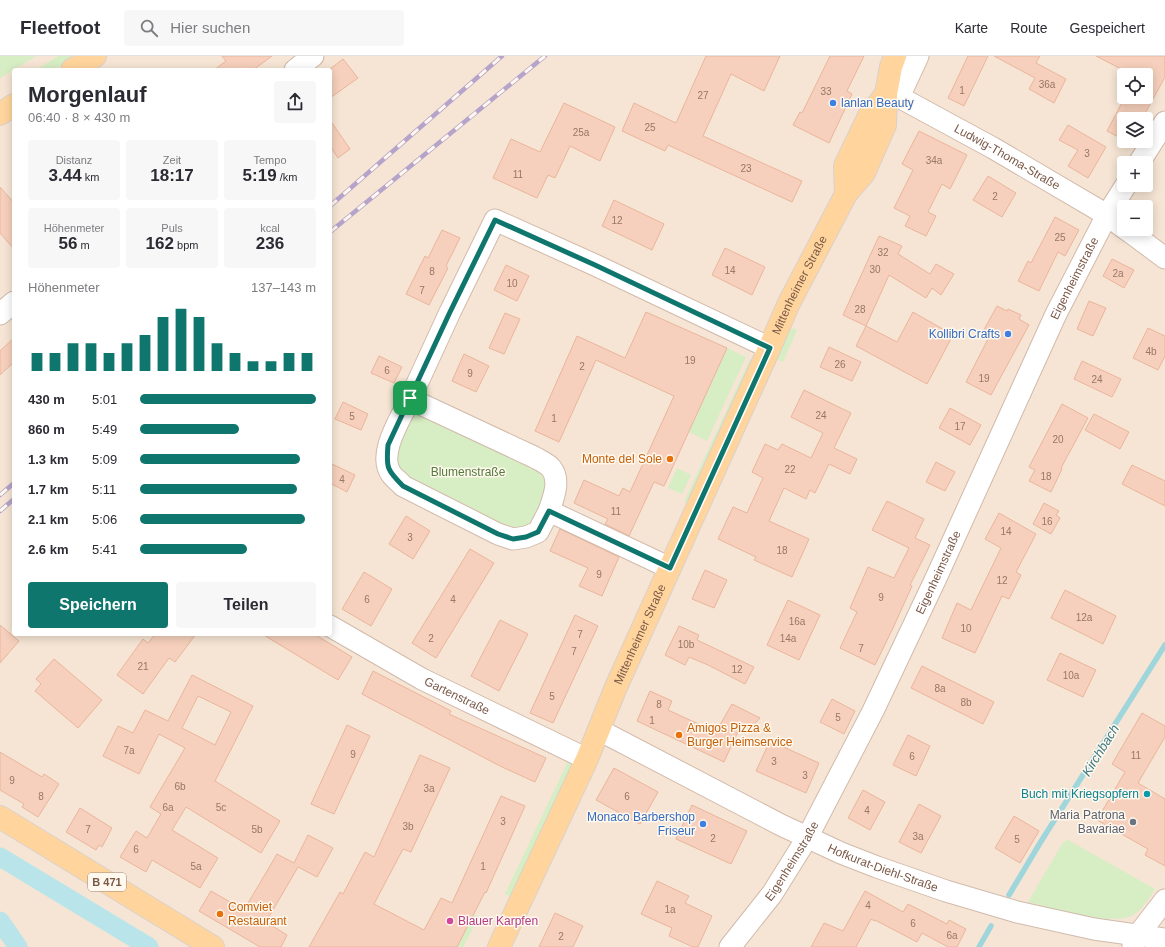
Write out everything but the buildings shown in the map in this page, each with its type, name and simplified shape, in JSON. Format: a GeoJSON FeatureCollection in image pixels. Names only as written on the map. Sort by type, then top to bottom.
{"type":"FeatureCollection","features":[{"type":"Feature","properties":{"kind":"main road"},"geometry":{"type":"LineString","coordinates":[[75,68],[95,56]]}},
{"type":"Feature","properties":{"kind":"main road","name":"Mittenheimer Straße"},"geometry":{"type":"LineString","coordinates":[[499,947],[587,759],[616,687],[789,303],[846,194],[845,166],[869,116],[892,95],[891,67],[895,56]]}},
{"type":"Feature","properties":{"kind":"main road"},"geometry":{"type":"LineString","coordinates":[[0,114],[12,107]]}},
{"type":"Feature","properties":{"kind":"main road","name":"B 471"},"geometry":{"type":"LineString","coordinates":[[0,817],[213,947]]}},
{"type":"Feature","properties":{"kind":"street"},"geometry":{"type":"LineString","coordinates":[[298,68],[313,56]]}},
{"type":"Feature","properties":{"kind":"street","name":"Mittenheimer Straße"},"geometry":{"type":"LineString","coordinates":[[892,95],[918,56]]}},
{"type":"Feature","properties":{"kind":"street","name":"Ludwig-Thoma-Straße"},"geometry":{"type":"LineString","coordinates":[[892,95],[993,148],[1117,222]]}},
{"type":"Feature","properties":{"kind":"street"},"geometry":{"type":"LineString","coordinates":[[1143,156],[1165,122]]}},
{"type":"Feature","properties":{"kind":"street","name":"Eigenheimstraße"},"geometry":{"type":"LineString","coordinates":[[737,945],[772,894],[807,838],[873,711],[936,578],[1056,314],[1107,215],[1122,192]]}},
{"type":"Feature","properties":{"kind":"street"},"geometry":{"type":"LineString","coordinates":[[410,398],[534,457],[551,468],[556,479],[555,494],[549,511],[538,532],[526,537],[513,539],[498,534],[403,486],[392,475],[387,462],[388,445],[450,312],[490,218],[595,265],[770,348]]}},
{"type":"Feature","properties":{"kind":"street","name":"Ludwig-Thoma-Straße"},"geometry":{"type":"LineString","coordinates":[[1136,236],[1165,258]]}},
{"type":"Feature","properties":{"kind":"street"},"geometry":{"type":"LineString","coordinates":[[0,314],[12,304]]}},
{"type":"Feature","properties":{"kind":"street"},"geometry":{"type":"LineString","coordinates":[[549,511],[670,568]]}},
{"type":"Feature","properties":{"kind":"street","name":"Gartenstraße"},"geometry":{"type":"LineString","coordinates":[[332,627],[422,679],[587,759]]}},
{"type":"Feature","properties":{"kind":"street","name":"Hofkurat-Diehl-Straße"},"geometry":{"type":"LineString","coordinates":[[599,730],[807,838],[877,867],[983,902],[1050,920],[1094,929],[1135,941],[1165,939]]}},
{"type":"Feature","properties":{"kind":"street"},"geometry":{"type":"LineString","coordinates":[[1135,941],[1165,900]]}},
{"type":"Feature","properties":{"kind":"shaded area"},"geometry":{"type":"Polygon","coordinates":[[[0,56],[1165,56],[1165,947],[0,947],[0,56]]]}},
{"type":"Feature","properties":{"kind":"green space"},"geometry":{"type":"Polygon","coordinates":[[[0,56],[36,56],[16,68],[12,68],[12,71],[0,78],[0,56]]]}},
{"type":"Feature","properties":{"kind":"green space"},"geometry":{"type":"Polygon","coordinates":[[[58,56],[77,56],[57,68],[39,68],[58,56]]]}},
{"type":"Feature","properties":{"kind":"green space"},"geometry":{"type":"Polygon","coordinates":[[[789,328],[797,330],[783,362],[776,359],[789,328]]]}},
{"type":"Feature","properties":{"kind":"green space"},"geometry":{"type":"Polygon","coordinates":[[[727,348],[746,357],[707,441],[689,432],[727,348]]]}},
{"type":"Feature","properties":{"kind":"green space"},"geometry":{"type":"Polygon","coordinates":[[[750,359],[754,361],[688,503],[684,502],[750,359]]]}},
{"type":"Feature","properties":{"kind":"green space","name":"Blumenstraße"},"geometry":{"type":"Polygon","coordinates":[[[415,410],[537,468],[545,481],[546,490],[541,508],[531,523],[526,526],[513,527],[479,516],[440,496],[395,469],[395,444],[415,410]]]}},
{"type":"Feature","properties":{"kind":"green space"},"geometry":{"type":"Polygon","coordinates":[[[677,468],[691,475],[682,494],[668,488],[677,468]]]}},
{"type":"Feature","properties":{"kind":"green space"},"geometry":{"type":"Polygon","coordinates":[[[568,761],[574,764],[511,897],[505,894],[568,761]]]}},
{"type":"Feature","properties":{"kind":"green space"},"geometry":{"type":"Polygon","coordinates":[[[1068,840],[1155,889],[1143,907],[1133,915],[1124,918],[1111,919],[1066,912],[1028,902],[1062,844],[1068,840]]]}},
{"type":"Feature","properties":{"kind":"green space"},"geometry":{"type":"Polygon","coordinates":[[[474,914],[479,917],[463,947],[457,947],[474,914]]]}},
{"type":"Feature","properties":{"kind":"waterway","name":"Kirchbach"},"geometry":{"type":"LineString","coordinates":[[1009,895],[1040,843],[1165,645]]}},
{"type":"Feature","properties":{"kind":"waterway"},"geometry":{"type":"LineString","coordinates":[[0,857],[149,947]]}},
{"type":"Feature","properties":{"kind":"waterway"},"geometry":{"type":"LineString","coordinates":[[0,921],[18,947]]}},
{"type":"Feature","properties":{"kind":"waterway","name":"Kirchbach"},"geometry":{"type":"LineString","coordinates":[[979,947],[991,926]]}},
{"type":"Feature","properties":{"kind":"railway"},"geometry":{"type":"LineString","coordinates":[[332,204],[502,56]]}},
{"type":"Feature","properties":{"kind":"railway"},"geometry":{"type":"LineString","coordinates":[[332,230],[545,56]]}},
{"type":"Feature","properties":{"kind":"railway"},"geometry":{"type":"LineString","coordinates":[[0,495],[12,485]]}},
{"type":"Feature","properties":{"kind":"railway"},"geometry":{"type":"LineString","coordinates":[[0,511],[12,501]]}},
{"type":"Feature","properties":{"kind":"place","name":"lanlan Beauty"},"geometry":{"type":"Point","coordinates":[833,103]}},
{"type":"Feature","properties":{"kind":"place","name":"Kollibri Crafts"},"geometry":{"type":"Point","coordinates":[1008,334]}},
{"type":"Feature","properties":{"kind":"place","name":"Monte del Sole"},"geometry":{"type":"Point","coordinates":[670,459]}},
{"type":"Feature","properties":{"kind":"place","name":"Amigos Pizza & Burger Heimservice"},"geometry":{"type":"Point","coordinates":[679,735]}},
{"type":"Feature","properties":{"kind":"place","name":"Buch mit Kriegsopfern"},"geometry":{"type":"Point","coordinates":[1147,794]}},
{"type":"Feature","properties":{"kind":"place","name":"Maria Patrona Bavariae"},"geometry":{"type":"Point","coordinates":[1133,822]}},
{"type":"Feature","properties":{"kind":"place","name":"Monaco Barbershop Friseur"},"geometry":{"type":"Point","coordinates":[703,824]}},
{"type":"Feature","properties":{"kind":"place","name":"Comviet Restaurant"},"geometry":{"type":"Point","coordinates":[220,914]}},
{"type":"Feature","properties":{"kind":"place","name":"Blauer Karpfen"},"geometry":{"type":"Point","coordinates":[450,921]}},
{"type":"Feature","properties":{"kind":"route"},"geometry":{"type":"LineString","coordinates":[[495,220],[595,265],[770,348],[670,568],[549,511],[538,532],[526,537],[513,539],[498,534],[403,486],[392,475],[388,468],[388,445],[410,398],[495,220]]}}]}
